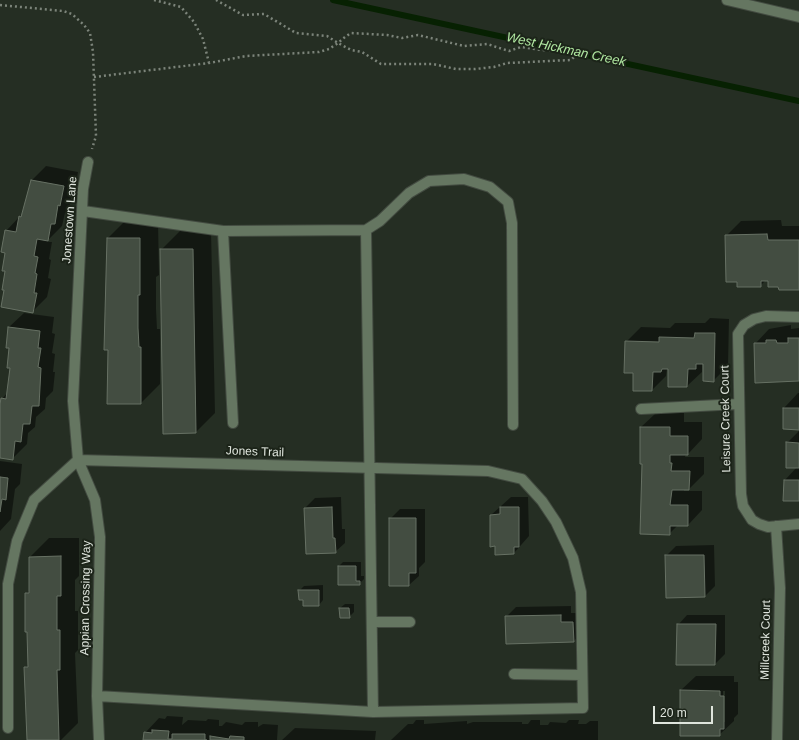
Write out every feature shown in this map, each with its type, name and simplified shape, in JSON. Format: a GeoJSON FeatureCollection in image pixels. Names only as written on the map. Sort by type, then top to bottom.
{"type":"FeatureCollection","features":[{"type":"Feature","properties":{"kind":"street"},"geometry":{"type":"LineString","coordinates":[[727,0],[799,17]]}},
{"type":"Feature","properties":{"kind":"street","name":"Jonestown Lane"},"geometry":{"type":"LineString","coordinates":[[78,460],[73,401],[83,189],[88,162]]}},
{"type":"Feature","properties":{"kind":"street"},"geometry":{"type":"LineString","coordinates":[[83,211],[223,231],[366,230],[380,220],[409,193],[429,181],[464,179],[490,187],[508,202],[512,223],[513,425]]}},
{"type":"Feature","properties":{"kind":"street"},"geometry":{"type":"LineString","coordinates":[[97,696],[373,712],[366,230]]}},
{"type":"Feature","properties":{"kind":"street"},"geometry":{"type":"LineString","coordinates":[[223,231],[233,424]]}},
{"type":"Feature","properties":{"kind":"street","name":"Leisure Creek Court"},"geometry":{"type":"LineString","coordinates":[[799,317],[766,316],[754,319],[744,325],[738,334],[741,494],[743,506],[747,515],[759,524],[776,526],[799,524]]}},
{"type":"Feature","properties":{"kind":"street"},"geometry":{"type":"LineString","coordinates":[[641,409],[739,404]]}},
{"type":"Feature","properties":{"kind":"street"},"geometry":{"type":"LineString","coordinates":[[8,728],[8,584],[17,541],[34,500],[78,460]]}},
{"type":"Feature","properties":{"kind":"street","name":"Jones Trail"},"geometry":{"type":"LineString","coordinates":[[78,460],[488,471],[522,479],[542,501],[556,522],[570,552],[579,585],[583,708],[373,712]]}},
{"type":"Feature","properties":{"kind":"street","name":"Appian Crossing Way"},"geometry":{"type":"LineString","coordinates":[[78,460],[95,500],[100,537],[97,696],[99,740]]}},
{"type":"Feature","properties":{"kind":"street","name":"Millcreek Court"},"geometry":{"type":"LineString","coordinates":[[776,526],[780,588],[777,740]]}},
{"type":"Feature","properties":{"kind":"street"},"geometry":{"type":"LineString","coordinates":[[372,622],[410,622]]}},
{"type":"Feature","properties":{"kind":"street"},"geometry":{"type":"LineString","coordinates":[[514,674],[582,675]]}},
{"type":"Feature","properties":{"kind":"path"},"geometry":{"type":"LineString","coordinates":[[154,0],[180,7],[194,22],[202,39],[209,64]]}},
{"type":"Feature","properties":{"kind":"path"},"geometry":{"type":"LineString","coordinates":[[94,77],[209,64],[246,56],[319,52],[329,49],[338,43],[351,33],[387,35],[402,38],[418,35],[464,46],[487,44],[509,51],[521,47],[542,50],[561,50],[575,56],[571,60],[507,63],[494,67],[456,68],[433,64],[381,64],[362,52],[351,50],[338,43],[326,36],[296,33],[264,14],[243,15],[216,0]]}},
{"type":"Feature","properties":{"kind":"path","name":"Jonestown Lane"},"geometry":{"type":"LineString","coordinates":[[0,5],[63,11],[72,14],[90,33],[93,52],[96,136],[88,162]]}},
{"type":"Feature","properties":{"kind":"building"},"geometry":{"type":"Polygon","coordinates":[[[31,180],[64,186],[60,206],[58,205],[55,224],[51,224],[48,241],[37,239],[34,256],[38,257],[35,273],[37,274],[34,293],[37,293],[33,313],[1,307],[4,290],[2,290],[5,271],[2,271],[5,253],[1,252],[5,230],[16,232],[19,216],[21,217],[31,180]]]}},
{"type":"Feature","properties":{"kind":"building"},"geometry":{"type":"Polygon","coordinates":[[[767,234],[768,240],[799,240],[799,290],[779,290],[778,287],[768,287],[768,281],[761,281],[761,287],[737,287],[737,282],[726,282],[725,235],[767,234]]]}},
{"type":"Feature","properties":{"kind":"building"},"geometry":{"type":"Polygon","coordinates":[[[107,238],[140,238],[140,295],[138,295],[138,328],[139,347],[141,347],[141,404],[107,404],[108,350],[104,350],[107,238]]]}},
{"type":"Feature","properties":{"kind":"building"},"geometry":{"type":"Polygon","coordinates":[[[160,249],[193,249],[196,433],[163,434],[160,249]]]}},
{"type":"Feature","properties":{"kind":"building"},"geometry":{"type":"Polygon","coordinates":[[[8,327],[40,331],[38,348],[41,348],[38,367],[41,368],[39,406],[32,406],[30,424],[23,424],[21,442],[15,441],[13,460],[0,458],[0,404],[1,398],[6,399],[10,368],[7,368],[9,348],[6,348],[8,327]]]}},
{"type":"Feature","properties":{"kind":"building"},"geometry":{"type":"Polygon","coordinates":[[[695,333],[715,333],[714,382],[703,381],[703,364],[696,364],[696,369],[688,369],[687,387],[668,387],[668,369],[662,369],[661,372],[653,372],[652,391],[633,391],[633,373],[624,373],[625,341],[659,342],[659,337],[694,338],[695,333]]]}},
{"type":"Feature","properties":{"kind":"building"},"geometry":{"type":"Polygon","coordinates":[[[788,338],[799,338],[799,381],[755,383],[754,343],[766,343],[766,340],[776,340],[777,343],[788,343],[788,338]]]}},
{"type":"Feature","properties":{"kind":"building"},"geometry":{"type":"Polygon","coordinates":[[[783,408],[799,408],[799,430],[783,429],[783,408]]]}},
{"type":"Feature","properties":{"kind":"building"},"geometry":{"type":"Polygon","coordinates":[[[640,427],[670,427],[670,436],[688,436],[688,455],[670,455],[670,463],[672,463],[671,471],[690,471],[689,490],[672,490],[670,505],[688,505],[688,526],[670,526],[670,535],[640,534],[642,464],[640,464],[640,427]]]}},
{"type":"Feature","properties":{"kind":"building"},"geometry":{"type":"Polygon","coordinates":[[[786,442],[799,443],[799,468],[786,468],[786,442]]]}},
{"type":"Feature","properties":{"kind":"building"},"geometry":{"type":"Polygon","coordinates":[[[0,477],[8,478],[6,500],[2,499],[0,512],[0,477]]]}},
{"type":"Feature","properties":{"kind":"building"},"geometry":{"type":"Polygon","coordinates":[[[784,480],[799,480],[799,501],[783,501],[784,480]]]}},
{"type":"Feature","properties":{"kind":"building"},"geometry":{"type":"Polygon","coordinates":[[[332,507],[333,538],[335,538],[336,553],[306,554],[304,508],[332,507]]]}},
{"type":"Feature","properties":{"kind":"building"},"geometry":{"type":"Polygon","coordinates":[[[500,507],[519,507],[519,547],[514,547],[514,554],[495,555],[495,546],[490,547],[490,515],[500,514],[500,507]]]}},
{"type":"Feature","properties":{"kind":"building"},"geometry":{"type":"Polygon","coordinates":[[[389,518],[416,518],[416,573],[409,573],[409,586],[389,586],[389,518]]]}},
{"type":"Feature","properties":{"kind":"building"},"geometry":{"type":"Polygon","coordinates":[[[665,555],[704,555],[705,597],[666,598],[665,555]]]}},
{"type":"Feature","properties":{"kind":"building"},"geometry":{"type":"Polygon","coordinates":[[[61,556],[61,596],[57,596],[57,630],[60,630],[60,670],[57,670],[59,740],[27,740],[24,667],[28,667],[27,632],[25,632],[25,593],[29,593],[29,557],[61,556]]]}},
{"type":"Feature","properties":{"kind":"building"},"geometry":{"type":"Polygon","coordinates":[[[338,566],[356,566],[356,581],[360,581],[360,585],[338,585],[338,566]]]}},
{"type":"Feature","properties":{"kind":"building"},"geometry":{"type":"Polygon","coordinates":[[[298,590],[319,590],[319,606],[303,606],[303,600],[299,600],[298,590]]]}},
{"type":"Feature","properties":{"kind":"building"},"geometry":{"type":"Polygon","coordinates":[[[339,608],[349,608],[350,618],[340,618],[339,608]]]}},
{"type":"Feature","properties":{"kind":"building"},"geometry":{"type":"Polygon","coordinates":[[[561,615],[561,622],[573,622],[574,642],[506,644],[505,616],[561,615]]]}},
{"type":"Feature","properties":{"kind":"building"},"geometry":{"type":"Polygon","coordinates":[[[677,624],[716,624],[715,665],[676,665],[677,624]]]}},
{"type":"Feature","properties":{"kind":"building"},"geometry":{"type":"Polygon","coordinates":[[[680,690],[720,691],[720,696],[724,696],[724,729],[720,729],[720,736],[680,736],[680,690]]]}},
{"type":"Feature","properties":{"kind":"building"},"geometry":{"type":"Polygon","coordinates":[[[152,730],[169,731],[168,739],[172,739],[172,734],[205,734],[205,740],[143,740],[144,732],[152,733],[152,730]]]}},
{"type":"Feature","properties":{"kind":"building"},"geometry":{"type":"Polygon","coordinates":[[[210,736],[229,739],[230,736],[244,737],[244,740],[210,740],[210,736]]]}},
{"type":"Feature","properties":{"kind":"waterway","name":"West Hickman Creek"},"geometry":{"type":"LineString","coordinates":[[333,0],[799,101]]}}]}
